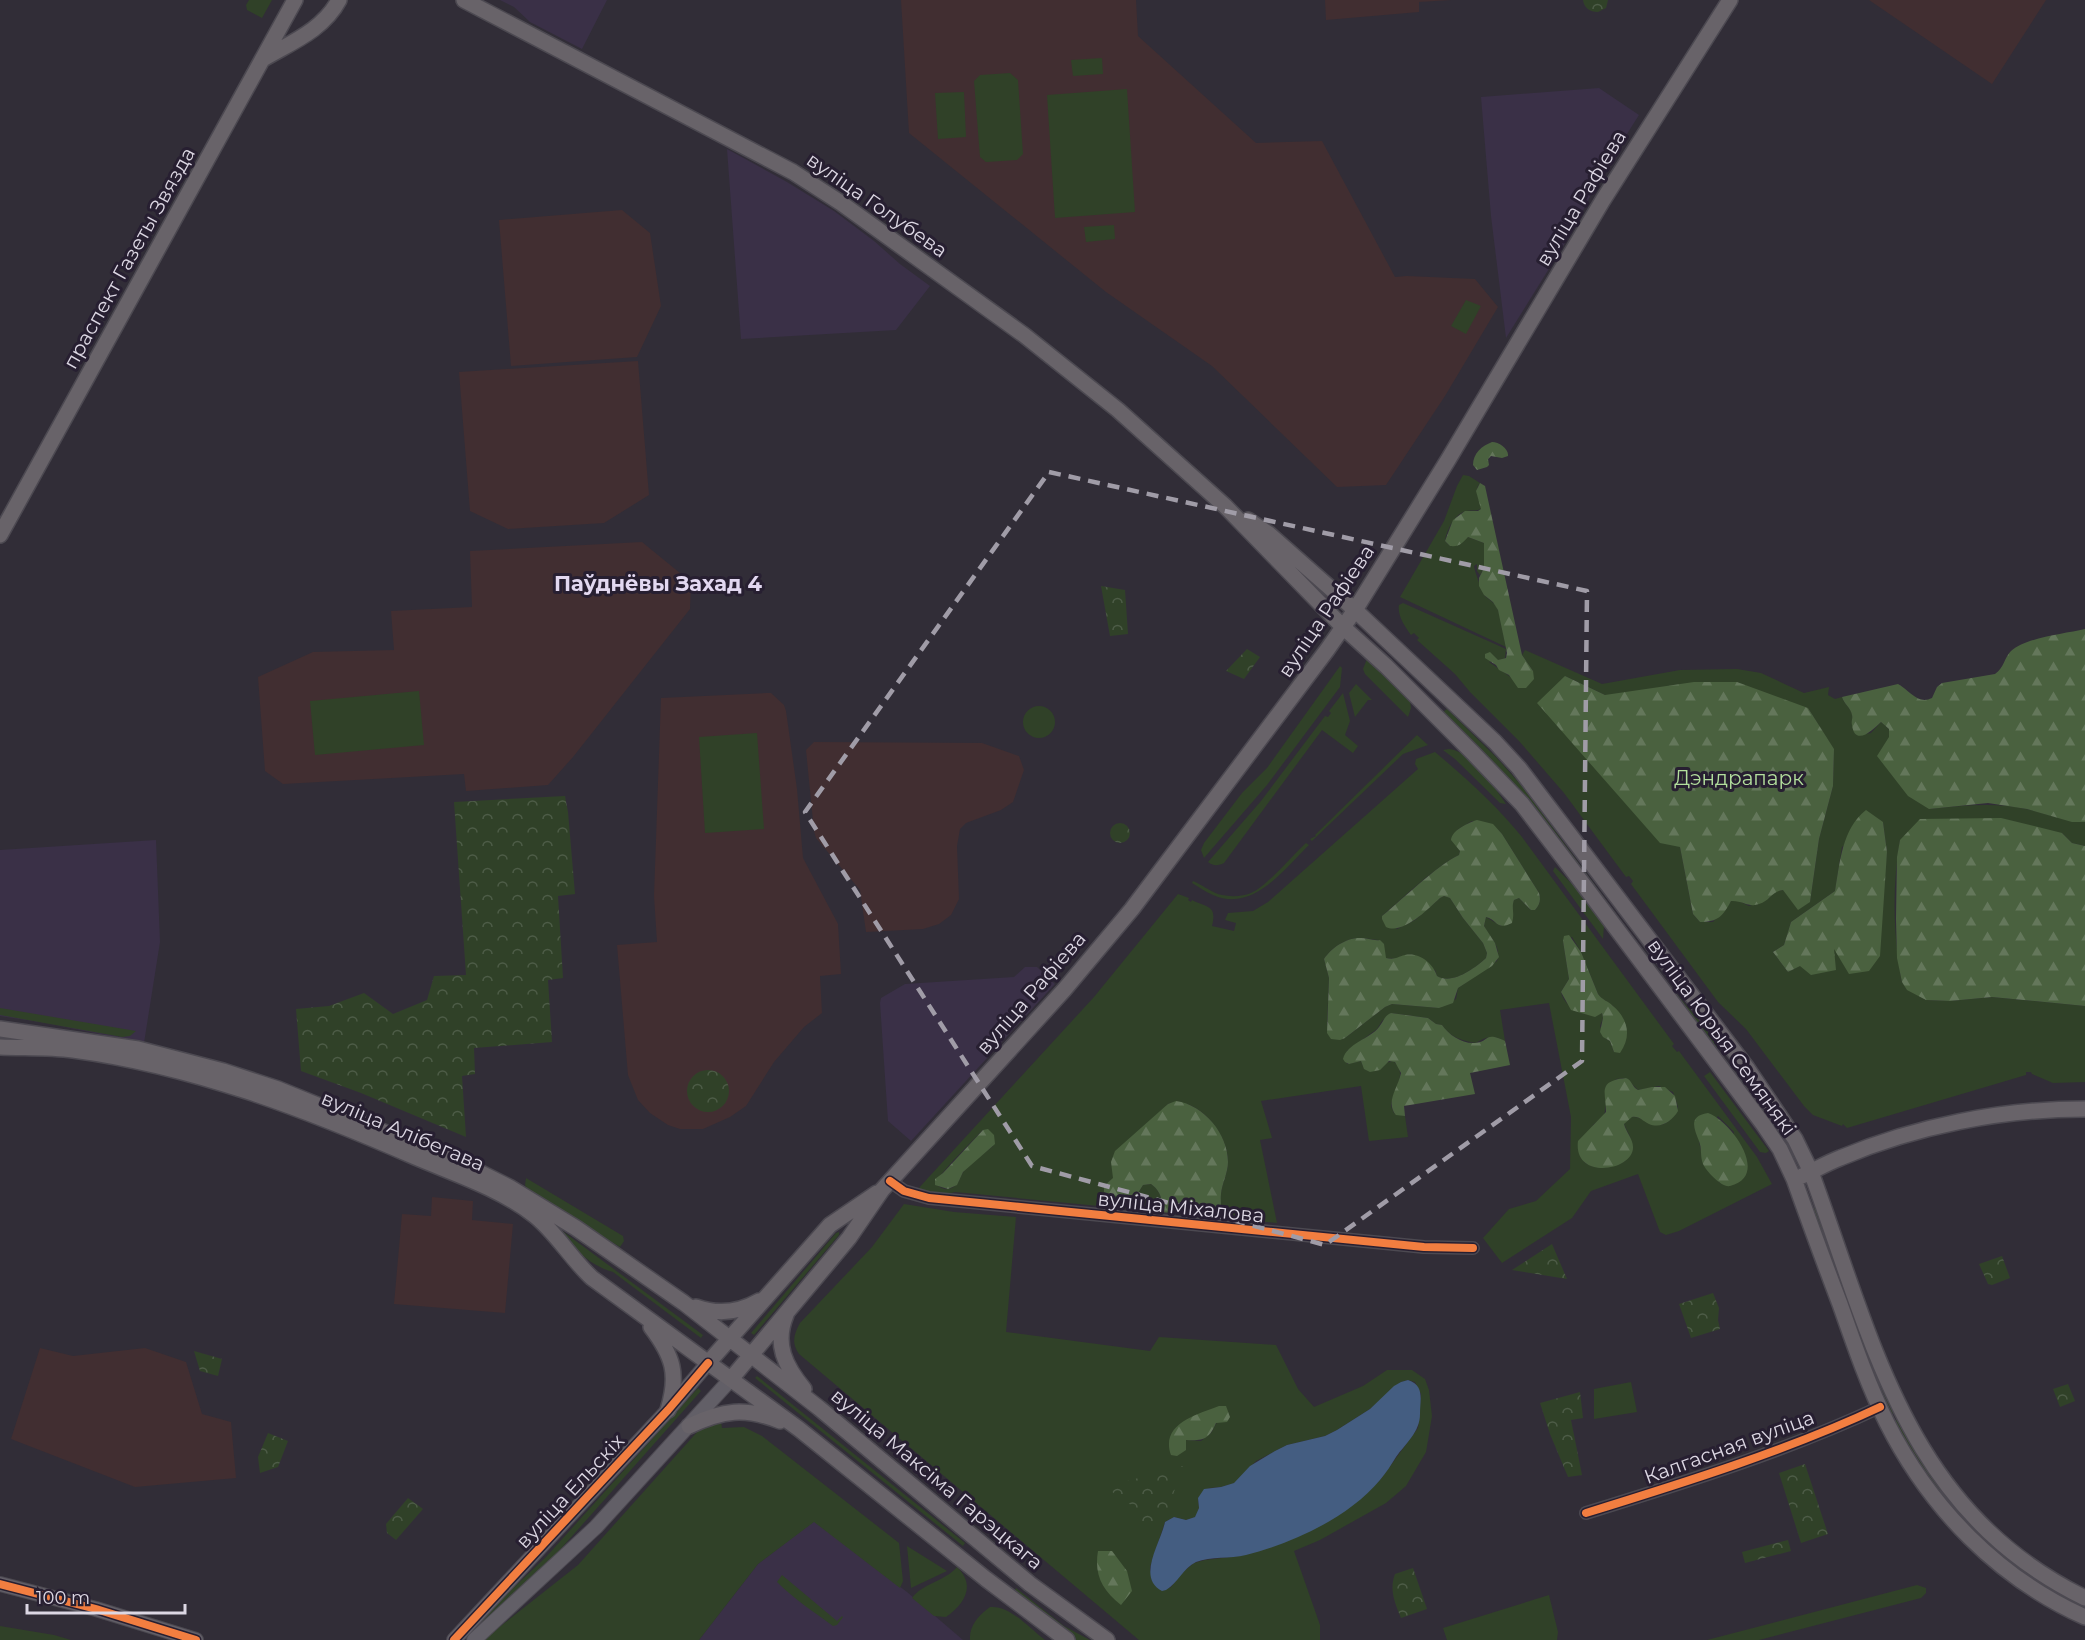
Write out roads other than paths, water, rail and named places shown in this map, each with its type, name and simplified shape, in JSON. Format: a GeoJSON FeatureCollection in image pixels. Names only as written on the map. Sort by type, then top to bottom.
{"type":"FeatureCollection","features":[{"type":"Feature","properties":{"kind":"main road","name":"праспект Газеты Звязда"},"geometry":{"type":"LineString","coordinates":[[0,536],[296,0]]}},
{"type":"Feature","properties":{"kind":"main road"},"geometry":{"type":"LineString","coordinates":[[263,59],[317,27],[331,15],[339,0]]}},
{"type":"Feature","properties":{"kind":"main road","name":"вуліца Голубева"},"geometry":{"type":"LineString","coordinates":[[464,0],[745,145],[841,203],[1024,335],[1118,410],[1225,506],[1343,627]]}},
{"type":"Feature","properties":{"kind":"main road","name":"вуліца Рафіева"},"geometry":{"type":"LineString","coordinates":[[708,1363],[741,1347],[789,1309],[849,1238],[886,1186],[1064,990],[1132,909],[1288,704],[1355,610],[1448,460],[1603,200],[1730,0]]}},
{"type":"Feature","properties":{"kind":"main road","name":"вуліца Голубева"},"geometry":{"type":"LineString","coordinates":[[1225,506],[1269,534],[1355,610]]}},
{"type":"Feature","properties":{"kind":"main road","name":"вуліца Юрыя Семянякі"},"geometry":{"type":"LineString","coordinates":[[1355,610],[1495,742],[1538,792],[1774,1106],[1795,1138],[1810,1172],[1890,1388],[1906,1423],[1925,1455],[1956,1497],[2001,1543],[2038,1572],[2085,1598]]}},
{"type":"Feature","properties":{"kind":"main road","name":"вуліца Юрыя Семянякі"},"geometry":{"type":"LineString","coordinates":[[1343,627],[1386,666],[1522,804],[1780,1149],[1794,1179],[1858,1354],[1880,1407],[1895,1437],[1924,1484],[1962,1530],[2019,1580],[2040,1594],[2085,1617]]}},
{"type":"Feature","properties":{"kind":"main road","name":"вуліца Алібегава"},"geometry":{"type":"LineString","coordinates":[[0,1029],[138,1049],[223,1071],[299,1098],[465,1165],[509,1187],[576,1228],[684,1303],[741,1347]]}},
{"type":"Feature","properties":{"kind":"main road","name":"вуліца Алібегава"},"geometry":{"type":"LineString","coordinates":[[0,1047],[71,1050],[136,1060],[192,1073],[261,1095],[461,1176],[513,1201],[535,1216],[592,1278],[731,1379]]}},
{"type":"Feature","properties":{"kind":"main road"},"geometry":{"type":"LineString","coordinates":[[1794,1179],[1840,1158],[1918,1132],[2010,1112],[2085,1109]]}},
{"type":"Feature","properties":{"kind":"main road","name":"вуліца Рафіева"},"geometry":{"type":"LineString","coordinates":[[731,1379],[741,1347],[772,1292],[830,1225],[886,1186]]}},
{"type":"Feature","properties":{"kind":"main road"},"geometry":{"type":"LineString","coordinates":[[684,1303],[708,1311],[726,1313],[749,1306],[772,1292]]}},
{"type":"Feature","properties":{"kind":"main road"},"geometry":{"type":"LineString","coordinates":[[789,1309],[782,1326],[782,1352],[790,1371],[819,1408]]}},
{"type":"Feature","properties":{"kind":"main road"},"geometry":{"type":"LineString","coordinates":[[642,1314],[667,1349],[671,1360],[675,1382],[668,1410]]}},
{"type":"Feature","properties":{"kind":"main road","name":"вуліца Максіма Гарэцкага"},"geometry":{"type":"LineString","coordinates":[[741,1347],[819,1408],[1067,1613],[1107,1640]]}},
{"type":"Feature","properties":{"kind":"main road"},"geometry":{"type":"LineString","coordinates":[[731,1379],[799,1429],[986,1579],[1067,1640]]}},
{"type":"Feature","properties":{"kind":"main road"},"geometry":{"type":"LineString","coordinates":[[689,1426],[706,1418],[737,1411],[767,1416],[799,1429]]}},
{"type":"Feature","properties":{"kind":"main road"},"geometry":{"type":"LineString","coordinates":[[986,1579],[1001,1559]]}},
{"type":"Feature","properties":{"kind":"street","name":"вуліца Міхалова"},"geometry":{"type":"LineString","coordinates":[[886,1186],[929,1198],[1412,1246],[1473,1248]]}},
{"type":"Feature","properties":{"kind":"street","name":"вуліца Ельскіх"},"geometry":{"type":"LineString","coordinates":[[454,1640],[668,1410],[708,1363]]}},
{"type":"Feature","properties":{"kind":"street","name":"вуліца Ельскіх"},"geometry":{"type":"LineString","coordinates":[[474,1640],[596,1527],[731,1379]]}},
{"type":"Feature","properties":{"kind":"street","name":"Калгасная вуліца"},"geometry":{"type":"LineString","coordinates":[[1586,1513],[1769,1452],[1880,1407]]}},
{"type":"Feature","properties":{"kind":"street"},"geometry":{"type":"LineString","coordinates":[[0,1584],[196,1640]]}},
{"type":"Feature","properties":{"kind":"water"},"geometry":{"type":"Polygon","coordinates":[[[1408,1380],[1419,1389],[1418,1426],[1367,1494],[1336,1517],[1301,1536],[1246,1555],[1196,1562],[1166,1590],[1162,1591],[1154,1585],[1150,1569],[1165,1522],[1174,1517],[1186,1520],[1195,1517],[1199,1508],[1198,1498],[1204,1489],[1234,1483],[1250,1466],[1275,1451],[1287,1445],[1325,1436],[1337,1430],[1370,1409],[1394,1386],[1408,1380]]]}},
{"type":"Feature","properties":{"kind":"district","name":"Паўднёвы Захад 4"},"geometry":{"type":"Point","coordinates":[658,583]}},
{"type":"Feature","properties":{"kind":"park label","name":"Дэндрапарк"},"geometry":{"type":"Point","coordinates":[1739,778]}}]}
